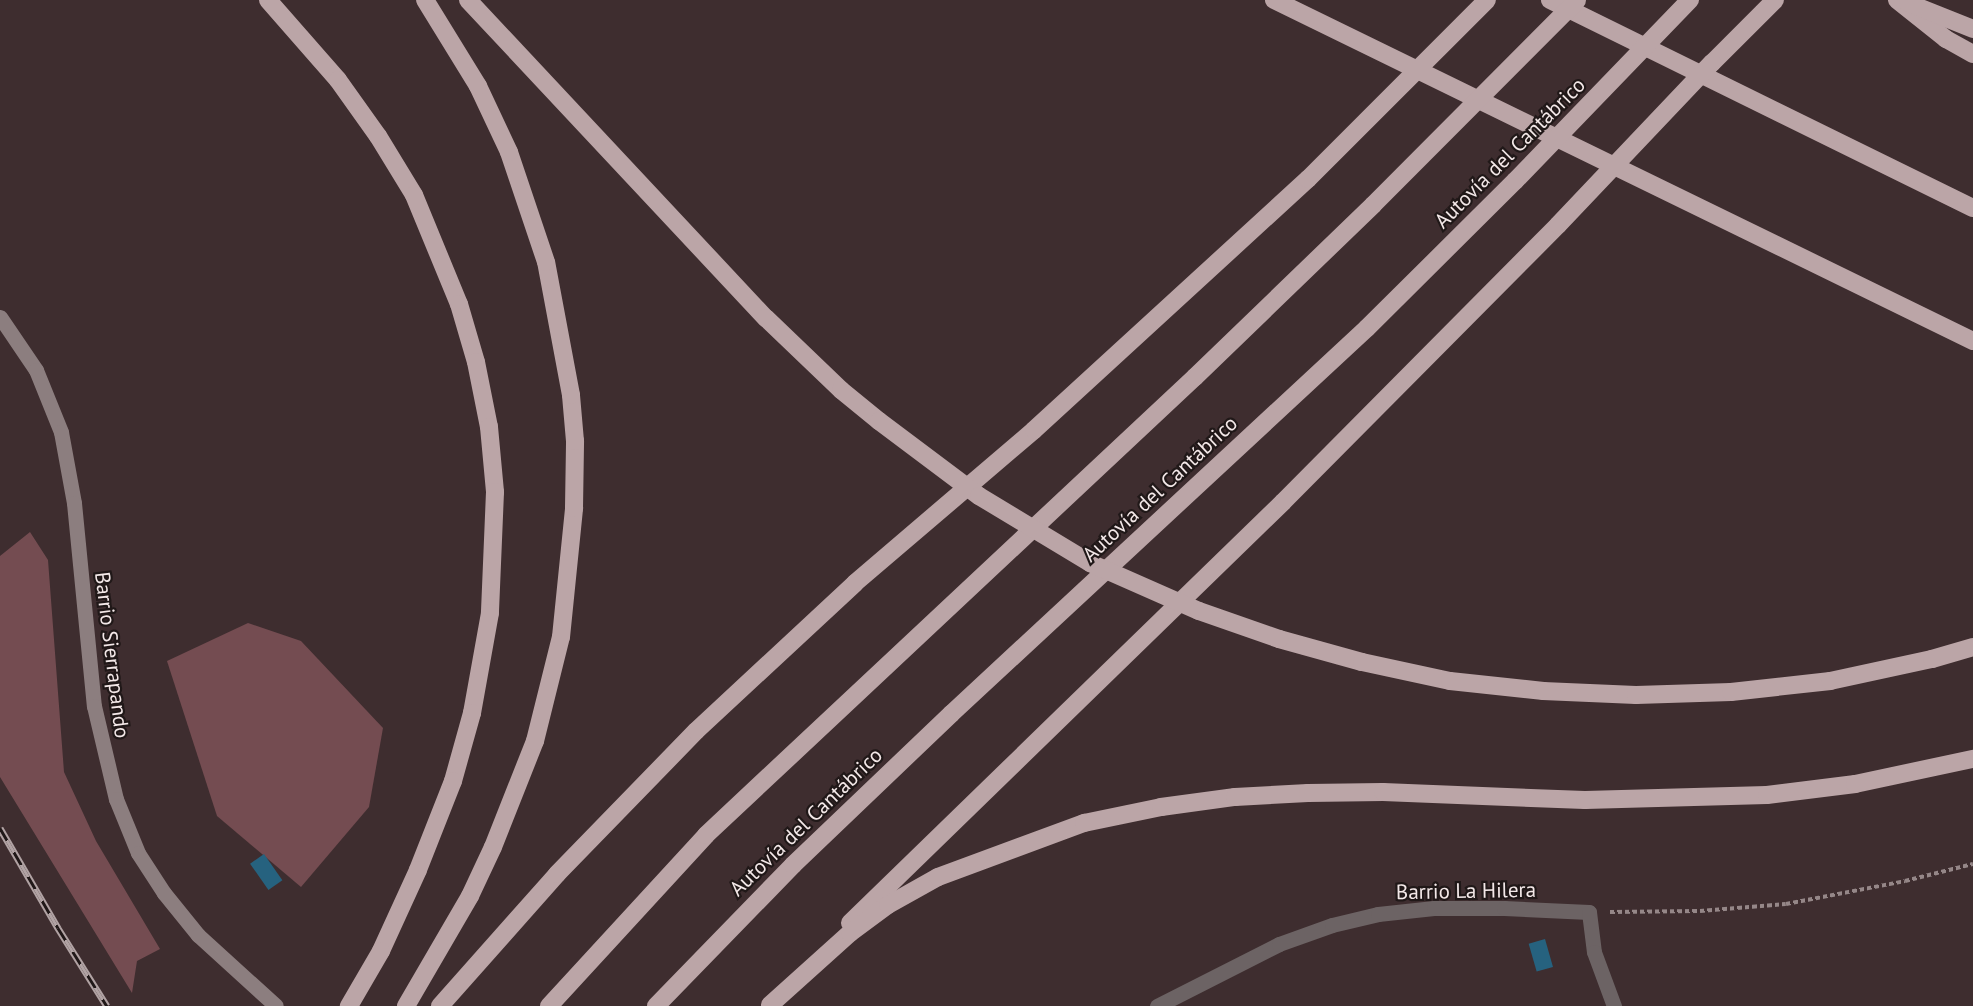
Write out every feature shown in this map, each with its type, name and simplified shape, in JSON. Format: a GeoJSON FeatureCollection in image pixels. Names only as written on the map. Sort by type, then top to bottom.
{"type":"FeatureCollection","features":[{"type":"Feature","properties":{"kind":"highway"},"geometry":{"type":"LineString","coordinates":[[268,0],[338,80],[378,136],[414,195],[455,295],[476,362],[489,427],[495,492],[490,613],[472,713],[453,781],[418,870],[381,951],[349,1006]]}},
{"type":"Feature","properties":{"kind":"highway"},"geometry":{"type":"LineString","coordinates":[[406,1006],[470,896],[493,847],[535,741],[561,637],[574,508],[571,395],[546,262],[509,152],[478,86],[426,0]]}},
{"type":"Feature","properties":{"kind":"highway"},"geometry":{"type":"LineString","coordinates":[[468,0],[766,318],[841,390],[979,496],[1070,552],[1199,611],[1279,639],[1362,662],[1450,681],[1533,690],[1636,695],[1731,692],[1830,681],[1932,659],[1973,647]]}},
{"type":"Feature","properties":{"kind":"highway"},"geometry":{"type":"LineString","coordinates":[[1274,0],[1973,341]]}},
{"type":"Feature","properties":{"kind":"highway"},"geometry":{"type":"LineString","coordinates":[[440,1006],[557,874],[696,730],[855,583],[1034,430],[1308,179],[1487,0]]}},
{"type":"Feature","properties":{"kind":"highway"},"geometry":{"type":"LineString","coordinates":[[1550,0],[1973,208]]}},
{"type":"Feature","properties":{"kind":"highway"},"geometry":{"type":"LineString","coordinates":[[549,1006],[706,835],[1195,377],[1373,205],[1577,0]]}},
{"type":"Feature","properties":{"kind":"highway","name":"Autovía del Cantábrico"},"geometry":{"type":"LineString","coordinates":[[656,1006],[793,865],[1011,658],[1367,328],[1515,181],[1690,0]]}},
{"type":"Feature","properties":{"kind":"highway"},"geometry":{"type":"LineString","coordinates":[[770,1006],[887,884],[1283,502],[1558,225],[1769,0]]}},
{"type":"Feature","properties":{"kind":"highway"},"geometry":{"type":"LineString","coordinates":[[1712,63],[1775,0]]}},
{"type":"Feature","properties":{"kind":"highway"},"geometry":{"type":"LineString","coordinates":[[1897,0],[1946,39],[1973,54]]}},
{"type":"Feature","properties":{"kind":"highway"},"geometry":{"type":"LineString","coordinates":[[1901,0],[1973,29]]}},
{"type":"Feature","properties":{"kind":"highway"},"geometry":{"type":"LineString","coordinates":[[770,1006],[850,933],[888,905],[938,878],[1084,823],[1161,807],[1235,797],[1308,793],[1383,792],[1585,800],[1767,795],[1855,784],[1973,759]]}},
{"type":"Feature","properties":{"kind":"street","name":"Barrio Sierrapando"},"geometry":{"type":"LineString","coordinates":[[0,317],[36,370],[61,432],[74,503],[94,706],[116,799],[138,853],[164,893],[198,935],[276,1006]]}},
{"type":"Feature","properties":{"kind":"street","name":"Barrio La Hilera"},"geometry":{"type":"LineString","coordinates":[[1157,1006],[1279,944],[1332,925],[1377,914],[1434,908],[1589,912]]}},
{"type":"Feature","properties":{"kind":"street"},"geometry":{"type":"LineString","coordinates":[[1589,912],[1594,952],[1614,1006]]}},
{"type":"Feature","properties":{"kind":"path"},"geometry":{"type":"LineString","coordinates":[[1589,912],[1700,911],[1786,904],[1905,882],[1973,864]]}},
{"type":"Feature","properties":{"kind":"shaded area"},"geometry":{"type":"Polygon","coordinates":[[[30,532],[48,560],[64,772],[96,841],[160,949],[137,961],[132,993],[0,777],[0,556],[30,532]]]}},
{"type":"Feature","properties":{"kind":"shaded area"},"geometry":{"type":"Polygon","coordinates":[[[248,623],[301,641],[383,728],[369,807],[301,887],[217,816],[167,661],[248,623]]]}},
{"type":"Feature","properties":{"kind":"building"},"geometry":{"type":"Polygon","coordinates":[[[264,854],[282,880],[268,890],[250,864],[264,854]]]}},
{"type":"Feature","properties":{"kind":"building"},"geometry":{"type":"Polygon","coordinates":[[[1545,939],[1553,967],[1537,972],[1529,944],[1545,939]]]}},
{"type":"Feature","properties":{"kind":"railway"},"geometry":{"type":"LineString","coordinates":[[0,828],[58,928],[107,1006]]}}]}
